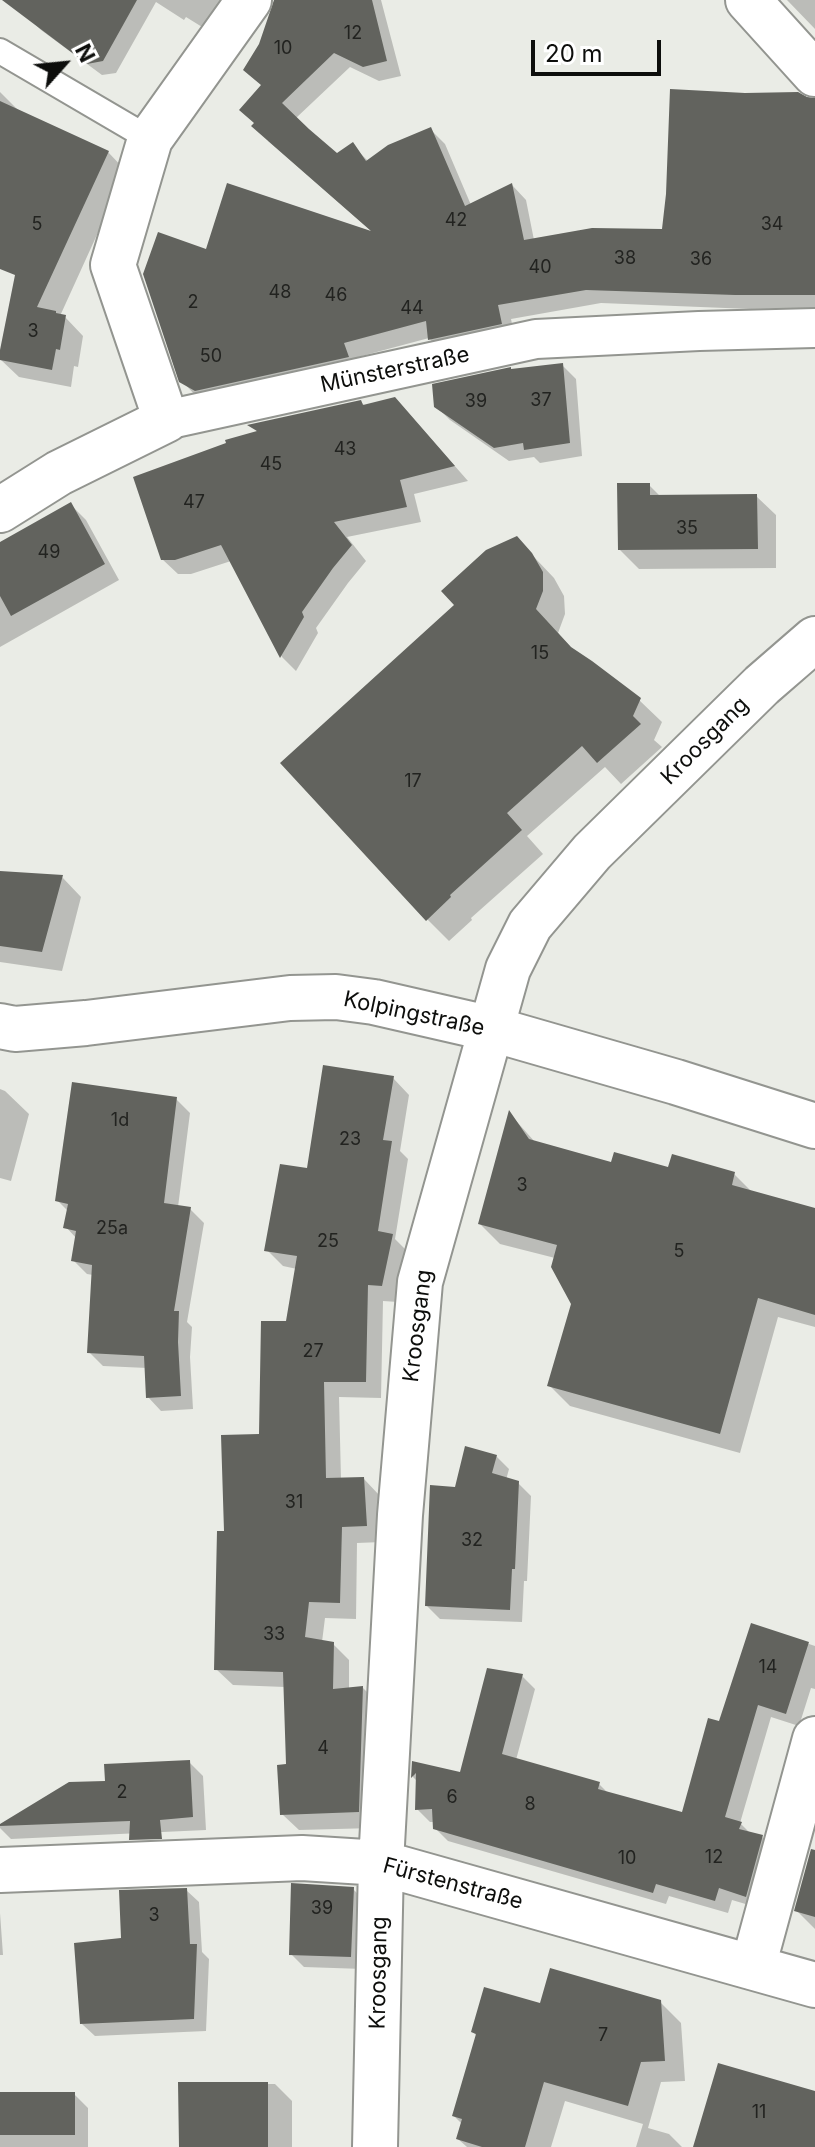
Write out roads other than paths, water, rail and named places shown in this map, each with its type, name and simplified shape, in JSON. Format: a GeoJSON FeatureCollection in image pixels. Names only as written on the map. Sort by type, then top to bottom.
{"type":"FeatureCollection","features":[{"type":"Feature","properties":{"kind":"street"},"geometry":{"type":"LineString","coordinates":[[166,420],[113,265],[150,139],[249,0]]}},
{"type":"Feature","properties":{"kind":"street"},"geometry":{"type":"LineString","coordinates":[[748,0],[815,74]]}},
{"type":"Feature","properties":{"kind":"street","name":"Münsterstraße"},"geometry":{"type":"LineString","coordinates":[[0,510],[59,473],[166,420],[536,339],[815,328]]}},
{"type":"Feature","properties":{"kind":"street","name":"Kroosgang"},"geometry":{"type":"LineString","coordinates":[[375,2147],[381,1863],[400,1515],[420,1282],[508,969],[530,925],[592,852],[762,685],[815,639]]}},
{"type":"Feature","properties":{"kind":"street","name":"Kolpingstraße"},"geometry":{"type":"LineString","coordinates":[[0,1026],[15,1029],[86,1023],[290,998],[336,997],[374,1002],[492,1029],[815,1126]]}},
{"type":"Feature","properties":{"kind":"street"},"geometry":{"type":"LineString","coordinates":[[753,1967],[815,1739]]}},
{"type":"Feature","properties":{"kind":"street","name":"Fürstenstraße"},"geometry":{"type":"LineString","coordinates":[[0,1870],[302,1858],[381,1863],[815,1985]]}},
{"type":"Feature","properties":{"kind":"lane"},"geometry":{"type":"LineString","coordinates":[[0,51],[150,139]]}}]}
